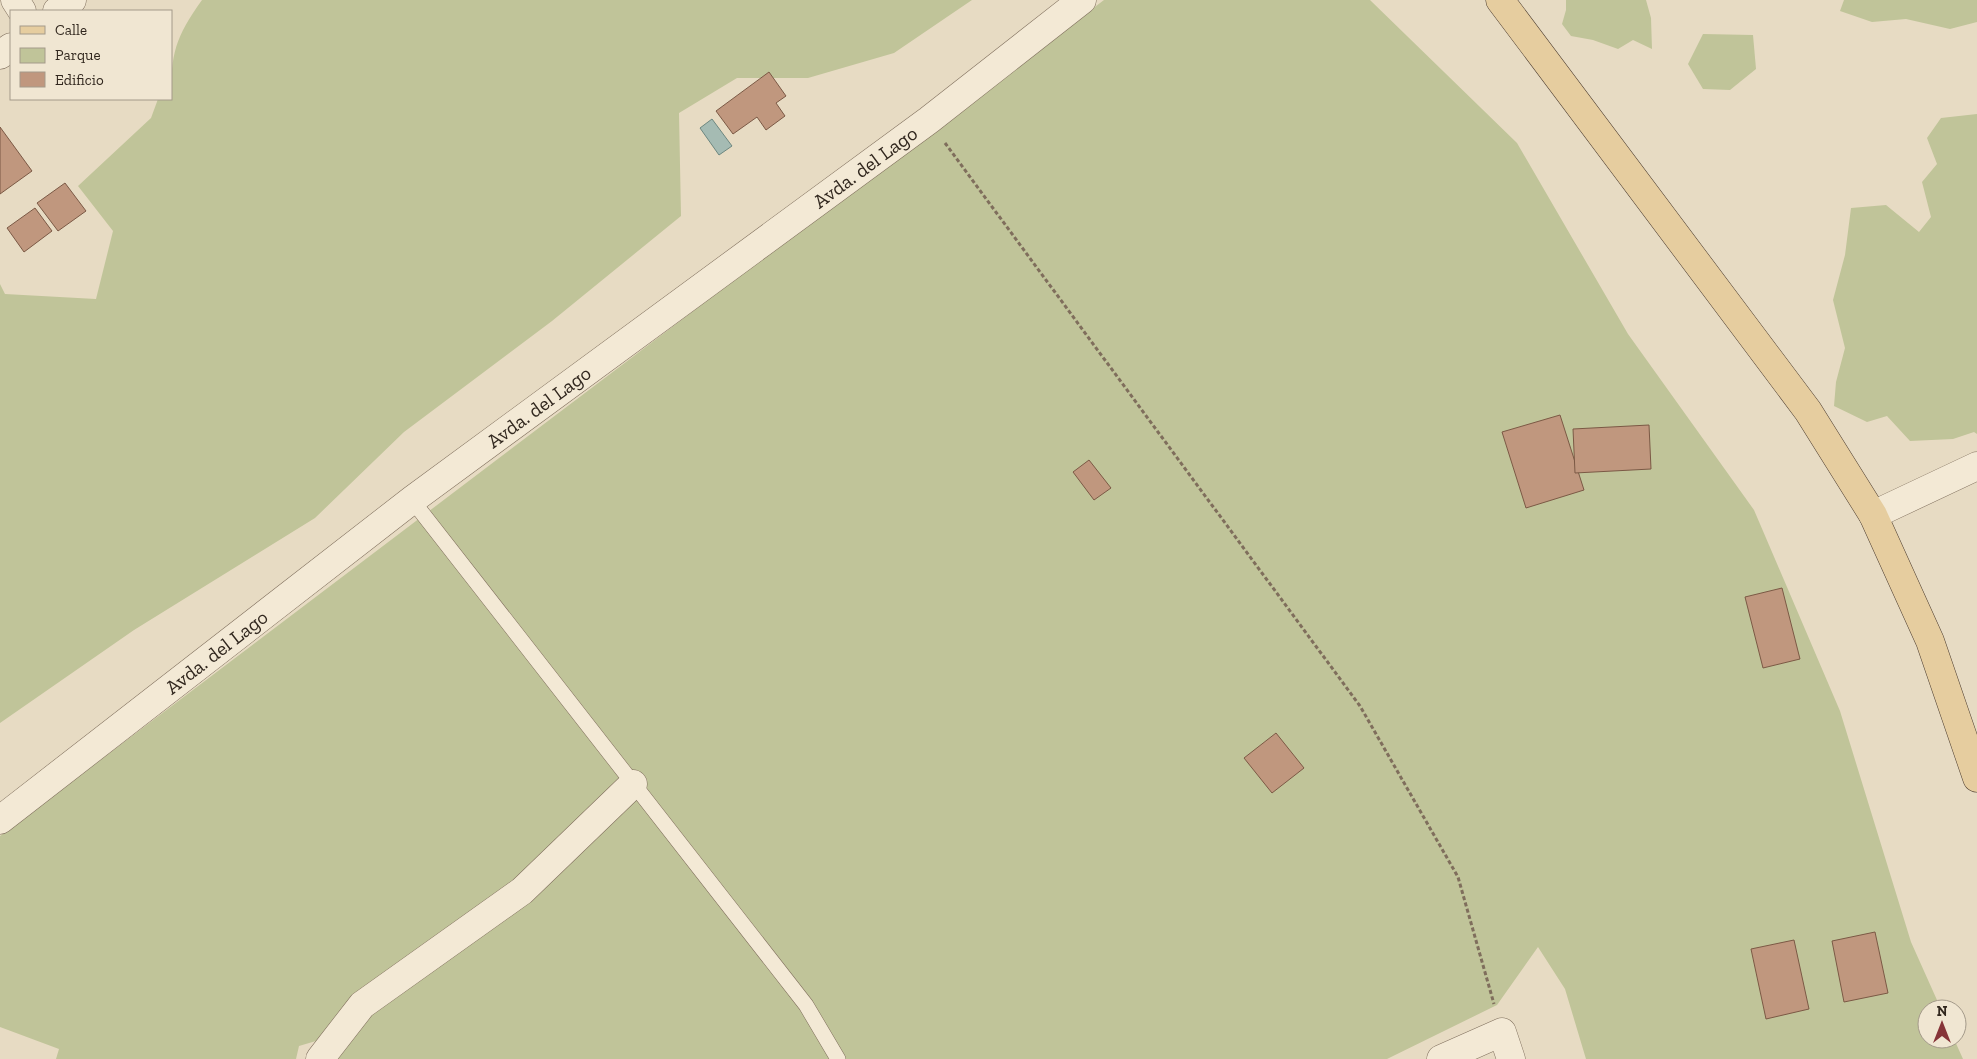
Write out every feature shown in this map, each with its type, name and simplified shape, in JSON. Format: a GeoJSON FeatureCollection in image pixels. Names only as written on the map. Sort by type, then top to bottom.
{"type":"FeatureCollection","features":[{"type":"Feature","properties":{"kind":"main road"},"geometry":{"type":"LineString","coordinates":[[1505,2],[1808,411],[1873,516],[1930,641],[1977,778]]}},
{"type":"Feature","properties":{"kind":"street"},"geometry":{"type":"LineString","coordinates":[[58,10],[72,0]]}},
{"type":"Feature","properties":{"kind":"street","name":"Avda. del Lago"},"geometry":{"type":"LineString","coordinates":[[0,820],[412,500],[928,120],[1082,0]]}},
{"type":"Feature","properties":{"kind":"street"},"geometry":{"type":"LineString","coordinates":[[0,56],[10,47]]}},
{"type":"Feature","properties":{"kind":"street"},"geometry":{"type":"LineString","coordinates":[[1873,516],[1977,466]]}},
{"type":"Feature","properties":{"kind":"street"},"geometry":{"type":"LineString","coordinates":[[320,1059],[362,1005],[522,891],[633,784]]}},
{"type":"Feature","properties":{"kind":"street"},"geometry":{"type":"LineString","coordinates":[[1441,1059],[1502,1032],[1510,1059]]}},
{"type":"Feature","properties":{"kind":"lane"},"geometry":{"type":"LineString","coordinates":[[412,500],[806,1005],[838,1059]]}},
{"type":"Feature","properties":{"kind":"path"},"geometry":{"type":"LineString","coordinates":[[928,120],[1360,706],[1458,877],[1502,1032]]}},
{"type":"Feature","properties":{"kind":"green space"},"geometry":{"type":"Polygon","coordinates":[[[202,0],[972,0],[894,53],[808,78],[737,78],[679,113],[681,216],[552,321],[404,432],[315,518],[134,630],[0,723],[0,284],[5,294],[96,299],[113,231],[78,186],[151,118],[158,100],[172,100],[172,69],[176,46],[202,0]]]}},
{"type":"Feature","properties":{"kind":"green space"},"geometry":{"type":"Polygon","coordinates":[[[1104,0],[1370,0],[1517,143],[1628,334],[1754,510],[1840,711],[1911,942],[1937,999],[1917,999],[1917,1049],[1958,1049],[1963,1059],[1586,1059],[1565,989],[1538,947],[1497,1005],[1387,1059],[331,1059],[336,1035],[299,1046],[296,1059],[56,1059],[59,1049],[0,1027],[0,836],[1104,0]]]}},
{"type":"Feature","properties":{"kind":"green space"},"geometry":{"type":"Polygon","coordinates":[[[1566,0],[1646,0],[1651,18],[1652,49],[1633,40],[1618,49],[1593,40],[1571,36],[1562,24],[1566,10],[1566,0]]]}},
{"type":"Feature","properties":{"kind":"green space"},"geometry":{"type":"Polygon","coordinates":[[[1844,0],[1977,0],[1977,22],[1950,29],[1906,19],[1872,22],[1840,11],[1844,0]]]}},
{"type":"Feature","properties":{"kind":"green space"},"geometry":{"type":"Polygon","coordinates":[[[1703,34],[1753,35],[1756,69],[1730,90],[1703,89],[1688,64],[1703,34]]]}},
{"type":"Feature","properties":{"kind":"green space"},"geometry":{"type":"Polygon","coordinates":[[[1977,114],[1977,434],[1974,432],[1953,439],[1910,441],[1887,416],[1867,422],[1834,406],[1836,382],[1845,348],[1833,300],[1845,255],[1851,208],[1886,205],[1919,232],[1931,217],[1922,182],[1937,164],[1927,138],[1941,118],[1977,114]]]}},
{"type":"Feature","properties":{"kind":"water"},"geometry":{"type":"Polygon","coordinates":[[[712,119],[732,146],[719,155],[700,128],[712,119]]]}},
{"type":"Feature","properties":{"kind":"building"},"geometry":{"type":"Polygon","coordinates":[[[769,72],[786,96],[776,103],[785,116],[766,130],[757,117],[733,134],[716,111],[769,72]]]}},
{"type":"Feature","properties":{"kind":"building"},"geometry":{"type":"Polygon","coordinates":[[[0,127],[32,171],[0,194],[0,127]]]}},
{"type":"Feature","properties":{"kind":"building"},"geometry":{"type":"Polygon","coordinates":[[[65,183],[86,211],[58,231],[37,203],[65,183]]]}},
{"type":"Feature","properties":{"kind":"building"},"geometry":{"type":"Polygon","coordinates":[[[35,208],[52,231],[24,252],[7,228],[35,208]]]}},
{"type":"Feature","properties":{"kind":"building"},"geometry":{"type":"Polygon","coordinates":[[[1560,415],[1584,490],[1526,508],[1502,432],[1560,415]]]}},
{"type":"Feature","properties":{"kind":"building"},"geometry":{"type":"Polygon","coordinates":[[[1649,425],[1651,469],[1575,473],[1573,429],[1649,425]]]}},
{"type":"Feature","properties":{"kind":"building"},"geometry":{"type":"Polygon","coordinates":[[[1089,460],[1111,488],[1094,500],[1073,472],[1089,460]]]}},
{"type":"Feature","properties":{"kind":"building"},"geometry":{"type":"Polygon","coordinates":[[[1782,588],[1800,659],[1763,668],[1745,597],[1782,588]]]}},
{"type":"Feature","properties":{"kind":"building"},"geometry":{"type":"Polygon","coordinates":[[[1276,733],[1304,768],[1272,793],[1244,758],[1276,733]]]}},
{"type":"Feature","properties":{"kind":"building"},"geometry":{"type":"Polygon","coordinates":[[[1875,932],[1888,993],[1844,1002],[1832,941],[1875,932]]]}},
{"type":"Feature","properties":{"kind":"building"},"geometry":{"type":"Polygon","coordinates":[[[1794,940],[1809,1009],[1766,1019],[1751,949],[1794,940]]]}}]}
